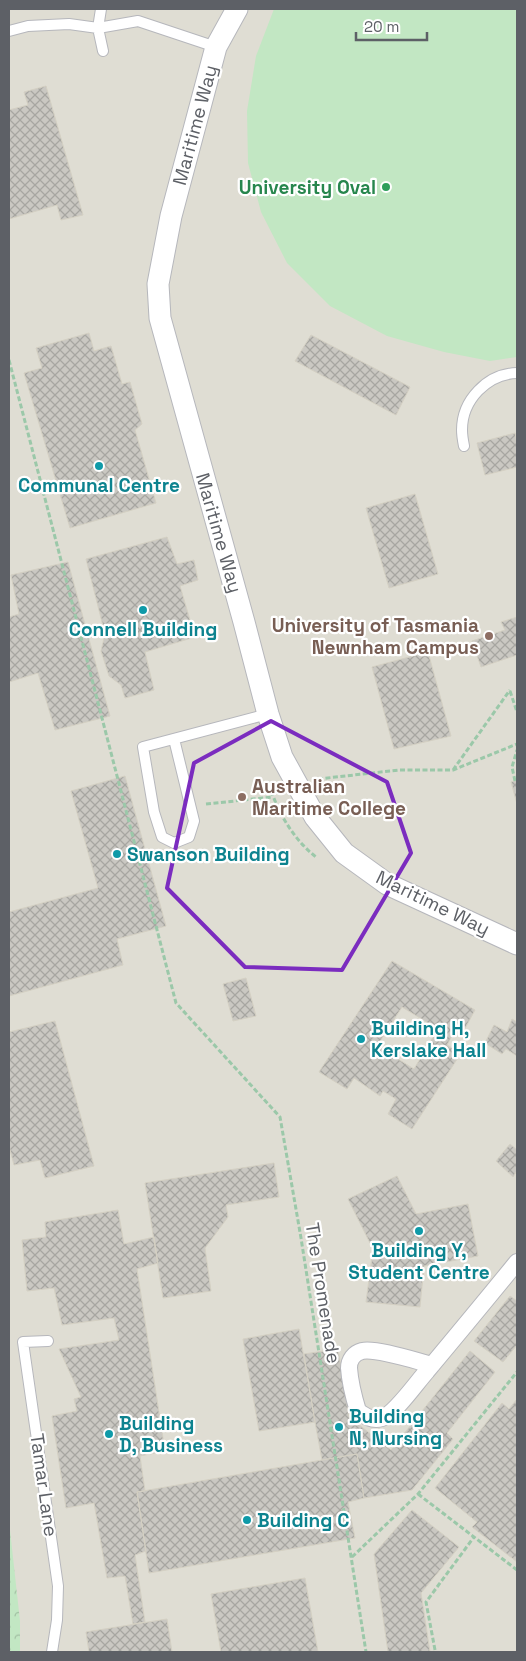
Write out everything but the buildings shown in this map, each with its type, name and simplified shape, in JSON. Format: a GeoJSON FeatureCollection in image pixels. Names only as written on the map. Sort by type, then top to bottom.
{"type":"FeatureCollection","features":[{"type":"Feature","properties":{"kind":"street","name":"Maritime Way"},"geometry":{"type":"LineString","coordinates":[[237,9],[216,47],[171,216],[158,284],[160,318],[268,714],[286,765],[315,817],[344,853],[386,884],[517,944]]}},
{"type":"Feature","properties":{"kind":"street"},"geometry":{"type":"LineString","coordinates":[[432,1365],[376,1352],[363,1351],[356,1354],[351,1360],[349,1368],[358,1411],[368,1418],[382,1418],[394,1410],[432,1365],[517,1262]]}},
{"type":"Feature","properties":{"kind":"lane"},"geometry":{"type":"LineString","coordinates":[[101,9],[98,28],[103,50]]}},
{"type":"Feature","properties":{"kind":"lane"},"geometry":{"type":"LineString","coordinates":[[9,32],[28,26],[69,24],[98,28],[138,20],[216,47]]}},
{"type":"Feature","properties":{"kind":"lane"},"geometry":{"type":"LineString","coordinates":[[464,446],[462,431],[464,416],[470,402],[482,386],[497,377],[517,373]]}},
{"type":"Feature","properties":{"kind":"lane"},"geometry":{"type":"LineString","coordinates":[[174,739],[194,821],[189,837],[174,843],[162,837],[154,812],[143,747],[268,714]]}},
{"type":"Feature","properties":{"kind":"lane","name":"Tamar Lane"},"geometry":{"type":"LineString","coordinates":[[48,1340],[23,1342],[58,1586],[57,1620],[52,1652]]}},
{"type":"Feature","properties":{"kind":"path","name":"The Promenade"},"geometry":{"type":"LineString","coordinates":[[9,360],[176,1003],[280,1117],[366,1652]]}},
{"type":"Feature","properties":{"kind":"path"},"geometry":{"type":"LineString","coordinates":[[453,770],[510,690],[517,712]]}},
{"type":"Feature","properties":{"kind":"path"},"geometry":{"type":"LineString","coordinates":[[310,780],[399,770],[453,770],[517,744]]}},
{"type":"Feature","properties":{"kind":"path"},"geometry":{"type":"LineString","coordinates":[[515,781],[512,767],[517,750]]}},
{"type":"Feature","properties":{"kind":"path"},"geometry":{"type":"LineString","coordinates":[[198,804],[273,797]]}},
{"type":"Feature","properties":{"kind":"path"},"geometry":{"type":"LineString","coordinates":[[352,1557],[418,1494],[517,1372]]}},
{"type":"Feature","properties":{"kind":"path"},"geometry":{"type":"LineString","coordinates":[[418,1494],[517,1570]]}},
{"type":"Feature","properties":{"kind":"path"},"geometry":{"type":"LineString","coordinates":[[435,1650],[426,1602],[474,1537]]}},
{"type":"Feature","properties":{"kind":"highlighted area"},"geometry":{"type":"Polygon","coordinates":[[[271,721],[387,782],[411,853],[342,970],[245,967],[167,888],[194,763],[271,721]]]}},
{"type":"Feature","properties":{"kind":"shaded area"},"geometry":{"type":"Polygon","coordinates":[[[9,9],[517,9],[517,1652],[9,1652],[9,9]]]}},
{"type":"Feature","properties":{"kind":"green space","name":"University Oval"},"geometry":{"type":"Polygon","coordinates":[[[274,9],[517,9],[517,357],[490,361],[444,352],[387,336],[330,306],[287,263],[261,212],[248,163],[247,111],[256,56],[274,9]]]}},
{"type":"Feature","properties":{"kind":"green space"},"geometry":{"type":"Polygon","coordinates":[[[9,1521],[20,1621],[20,1652],[9,1652],[9,1521]]]}},
{"type":"Feature","properties":{"kind":"place","name":"University Oval"},"geometry":{"type":"Point","coordinates":[386,187]}},
{"type":"Feature","properties":{"kind":"place","name":"Communal Centre"},"geometry":{"type":"Point","coordinates":[99,466]}},
{"type":"Feature","properties":{"kind":"place","name":"Connell Building"},"geometry":{"type":"Point","coordinates":[143,610]}},
{"type":"Feature","properties":{"kind":"place","name":"University of Tasmania Newnham Campus"},"geometry":{"type":"Point","coordinates":[489,636]}},
{"type":"Feature","properties":{"kind":"place","name":"Australian Maritime College"},"geometry":{"type":"Point","coordinates":[242,797]}},
{"type":"Feature","properties":{"kind":"place","name":"Swanson Building"},"geometry":{"type":"Point","coordinates":[117,854]}},
{"type":"Feature","properties":{"kind":"place","name":"Building H, Kerslake Hall"},"geometry":{"type":"Point","coordinates":[361,1039]}},
{"type":"Feature","properties":{"kind":"place","name":"Building Y, Student Centre"},"geometry":{"type":"Point","coordinates":[419,1231]}},
{"type":"Feature","properties":{"kind":"place","name":"Building N, Nursing"},"geometry":{"type":"Point","coordinates":[339,1427]}},
{"type":"Feature","properties":{"kind":"place","name":"Building D, Business"},"geometry":{"type":"Point","coordinates":[109,1434]}},
{"type":"Feature","properties":{"kind":"place","name":"Building C"},"geometry":{"type":"Point","coordinates":[247,1520]}}]}
